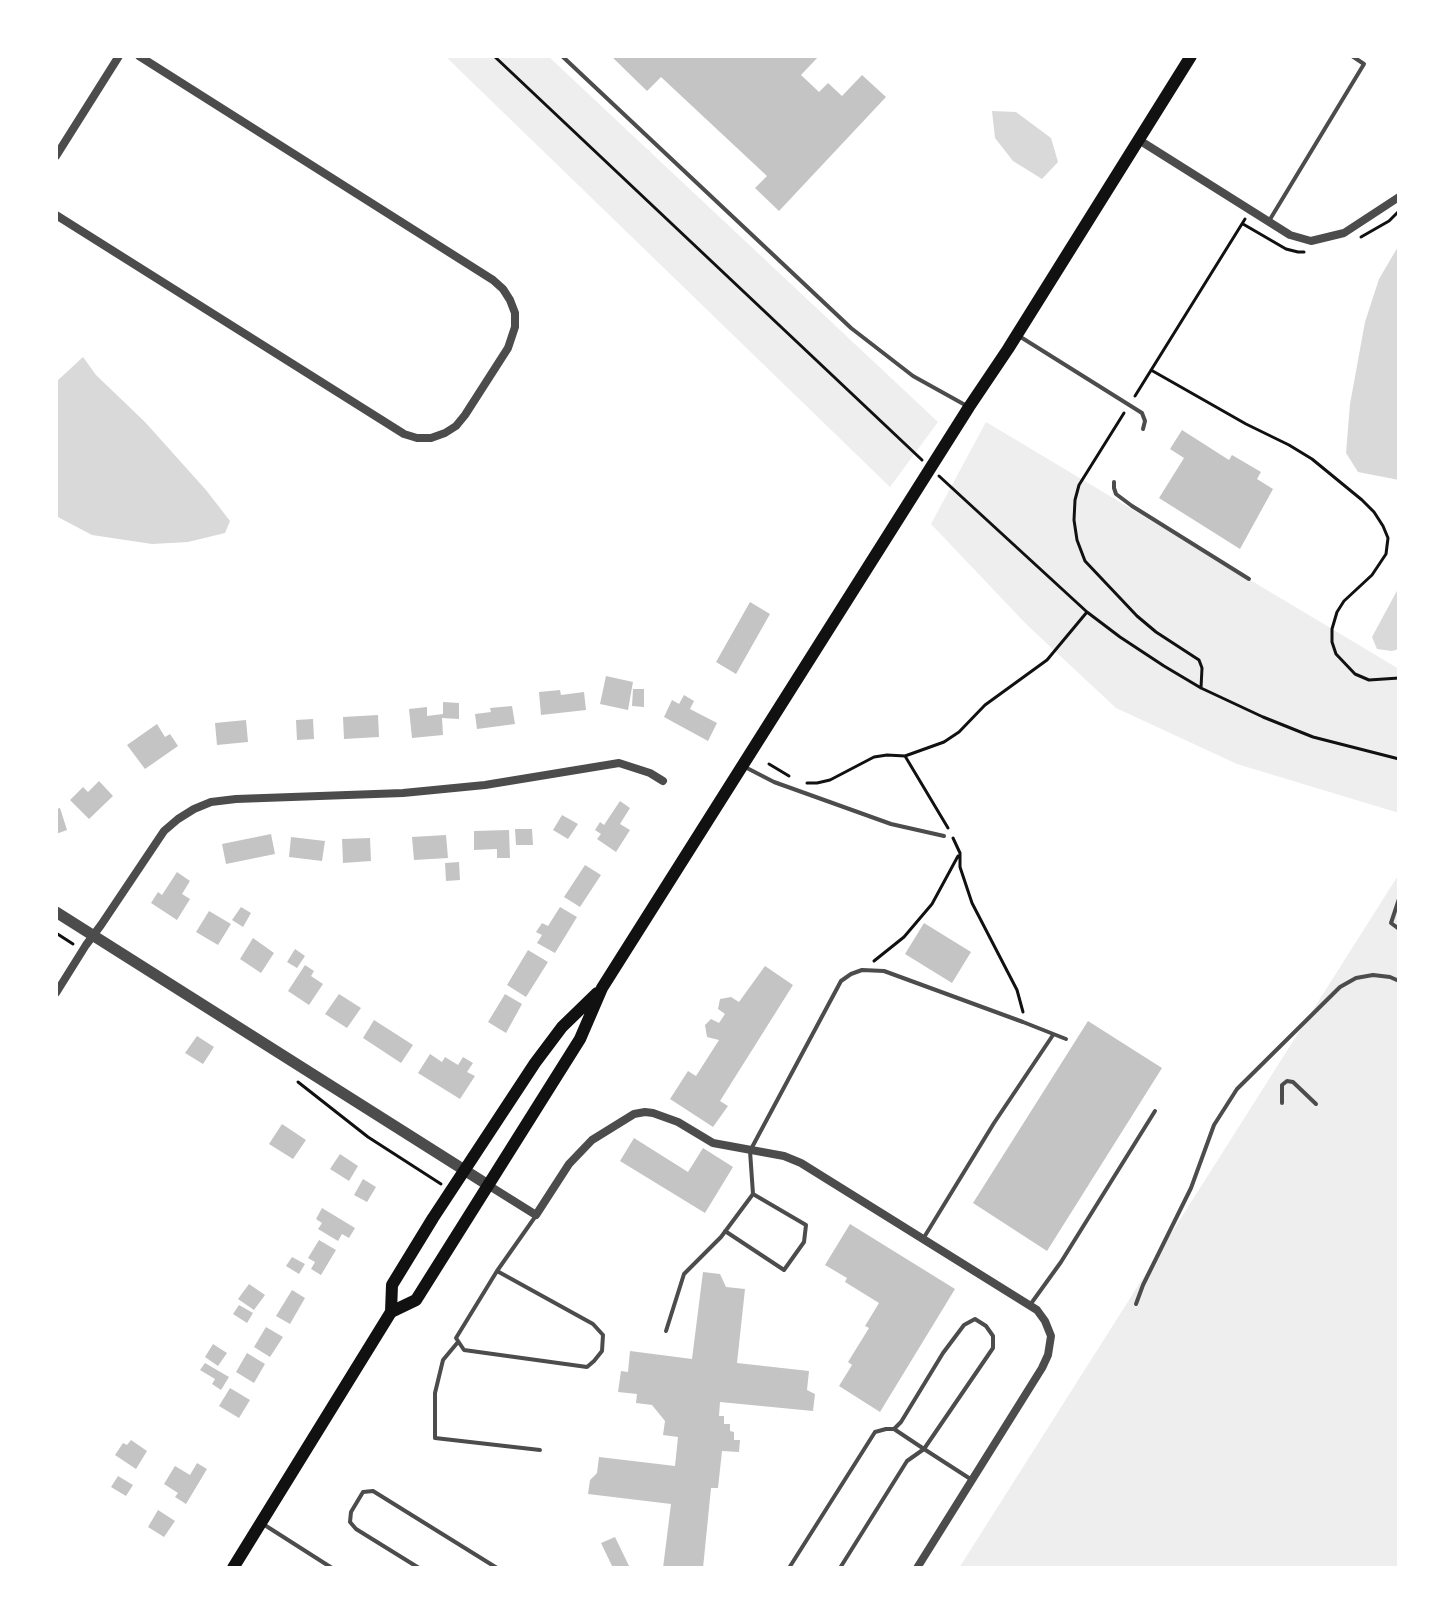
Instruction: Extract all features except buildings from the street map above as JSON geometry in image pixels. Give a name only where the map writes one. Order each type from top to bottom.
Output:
[{"type":"main road","points":[[391,1312],[416,1300],[580,1039],[602,988],[1191,56]]},
{"type":"main road","points":[[233,1568],[391,1312],[392,1285],[452,1190],[562,1027],[602,988]]},
{"type":"street","points":[[56,156],[119,56]]},
{"type":"street","points":[[56,215],[397,430],[417,438],[431,438],[456,426],[512,339],[515,313],[503,289],[493,280],[139,56]]},
{"type":"street","points":[[1139,140],[1290,235],[1311,241],[1344,233],[1399,197]]},
{"type":"street","points":[[56,993],[164,831],[194,809],[211,802],[403,793],[485,785],[619,763],[650,773],[663,781]]},
{"type":"street","points":[[56,912],[536,1215],[569,1164],[592,1140],[639,1112],[653,1113],[667,1117],[713,1143],[784,1156],[801,1163],[1030,1305],[1049,1328],[1048,1355],[917,1568]]},
{"type":"lane","points":[[562,56],[851,328],[913,376],[969,407]]},
{"type":"lane","points":[[1269,221],[1364,64],[1352,56]]},
{"type":"lane","points":[[1017,335],[1129,405],[1145,417],[1143,429]]},
{"type":"lane","points":[[1114,482],[1116,494],[1132,506],[1249,579]]},
{"type":"lane","points":[[743,765],[774,782],[891,824],[944,836]]},
{"type":"lane","points":[[1399,899],[1391,923],[1399,929]]},
{"type":"lane","points":[[666,1331],[684,1274],[725,1231],[753,1194],[750,1151],[841,981],[862,970],[884,971],[1066,1039]]},
{"type":"lane","points":[[1136,1304],[1191,1188],[1214,1125],[1237,1089],[1340,987],[1356,978],[1373,975],[1399,981]]},
{"type":"lane","points":[[923,1239],[1053,1034]]},
{"type":"lane","points":[[1282,1103],[1282,1085],[1287,1081],[1293,1082],[1316,1104]]},
{"type":"lane","points":[[1030,1305],[1061,1262],[1155,1111]]},
{"type":"lane","points":[[725,1231],[784,1270],[804,1242],[806,1225],[753,1194]]},
{"type":"lane","points":[[497,1271],[593,1324],[603,1335],[602,1351],[587,1367],[464,1350],[456,1338],[497,1271],[536,1215]]},
{"type":"lane","points":[[840,1568],[907,1461],[924,1449],[993,1348],[993,1336],[986,1326],[975,1319],[964,1325],[894,1429]]},
{"type":"lane","points":[[458,1342],[443,1360],[435,1393],[435,1438],[540,1450]]},
{"type":"lane","points":[[789,1568],[875,1432],[894,1429],[972,1480]]},
{"type":"lane","points":[[419,1568],[356,1529],[350,1522],[351,1512],[363,1492],[373,1491],[497,1568]]},
{"type":"lane","points":[[261,1522],[332,1568]]},
{"type":"path","points":[[494,56],[924,461]]},
{"type":"path","points":[[1201,688],[1203,677],[1199,660],[1137,616],[1085,561],[1077,540],[1075,500],[1079,485],[1251,210]]},
{"type":"path","points":[[1151,370],[1312,459],[1374,512],[1388,538],[1386,554],[1372,575],[1344,601],[1337,612],[1332,642],[1336,654],[1355,674],[1369,680],[1399,678]]},
{"type":"path","points":[[935,472],[1087,612],[1142,652],[1201,688],[1263,717],[1313,737],[1399,759]]},
{"type":"path","points":[[806,783],[830,780],[874,757],[905,756],[944,742],[959,732],[985,705],[1047,660],[1087,612]]},
{"type":"path","points":[[905,756],[960,853],[960,867],[972,903],[1017,990],[1023,1008],[1023,1022]]},
{"type":"path","points":[[769,764],[796,781]]},
{"type":"path","points":[[862,970],[904,937],[932,904],[960,853]]},
{"type":"path","points":[[56,933],[83,949]]},
{"type":"path","points":[[294,1079],[368,1137],[452,1190]]},
{"type":"shaded area","points":[[445,56],[548,56],[938,422],[890,487]]},
{"type":"shaded area","points":[[992,111],[1016,112],[1051,138],[1058,162],[1042,179],[1013,161],[995,138]]},
{"type":"shaded area","points":[[1399,245],[1399,480],[1358,472],[1346,453],[1350,404],[1365,322],[1379,279]]},
{"type":"shaded area","points":[[83,357],[96,375],[145,422],[206,490],[230,521],[225,533],[188,542],[152,544],[92,535],[56,516],[56,382]]},
{"type":"shaded area","points":[[986,422],[1399,669],[1399,813],[1237,764],[1116,708],[1027,625],[931,524]]},
{"type":"shaded area","points":[[1399,587],[1399,649],[1377,649],[1372,637]]},
{"type":"shaded area","points":[[1399,874],[1399,1568],[959,1568],[1200,1188]]}]
